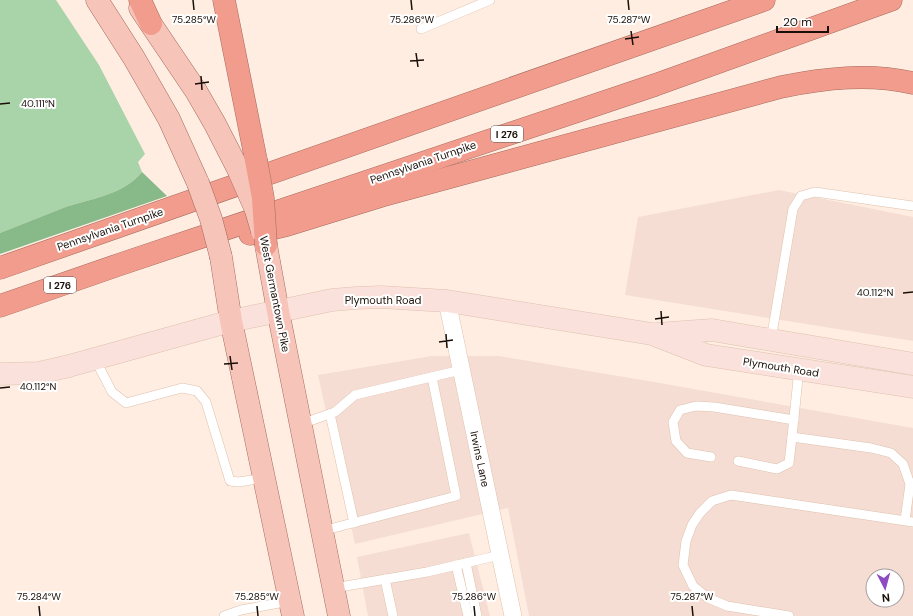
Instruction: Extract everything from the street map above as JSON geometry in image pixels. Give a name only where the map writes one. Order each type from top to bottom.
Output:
[{"type":"highway","points":[[140,0],[151,24]]},
{"type":"highway","points":[[224,0],[247,164],[263,198],[266,245]]},
{"type":"highway","points":[[700,22],[713,3],[721,0]]},
{"type":"highway","name":"Pennsylvania Turnpike","points":[[0,268],[764,0]]},
{"type":"highway","name":"Pennsylvania Turnpike","points":[[0,306],[655,85],[891,0]]},
{"type":"highway","points":[[121,264],[287,225],[381,196],[781,87],[810,81],[869,77],[913,83]]},
{"type":"main road","points":[[97,0],[134,58],[169,119],[198,183],[211,219],[221,257],[231,322],[292,609]]},
{"type":"main road","points":[[135,0],[196,91],[215,124],[247,164]]},
{"type":"main road","name":"West Germantown Pike","points":[[266,245],[339,616]]},
{"type":"main road","name":"Plymouth Road","points":[[4,376],[39,373],[231,322],[332,300],[356,298],[400,298],[447,301],[652,334],[706,355],[913,387]]},
{"type":"main road","name":"Plymouth Road","points":[[652,334],[712,330],[913,364]]},
{"type":"street","name":"Irwins Lane","points":[[447,301],[513,616]]},
{"type":"lane","points":[[421,29],[490,0]]},
{"type":"lane","points":[[771,340],[793,208],[801,196],[815,192],[913,206]]},
{"type":"lane","points":[[95,359],[112,392],[126,403],[182,388],[197,391],[206,402],[230,481],[239,482],[264,478]]},
{"type":"lane","points":[[301,424],[335,412],[355,395],[461,370]]},
{"type":"lane","points":[[738,461],[777,469],[788,463],[799,370]]},
{"type":"lane","points":[[322,531],[456,496],[432,377]]},
{"type":"lane","points":[[711,457],[687,453],[676,441],[673,422],[680,410],[696,406],[714,406],[794,420]]},
{"type":"lane","points":[[330,414],[354,523]]},
{"type":"lane","points":[[788,616],[727,606],[708,598],[693,586],[683,565],[686,541],[692,525],[700,513],[712,501],[731,495],[909,521],[910,484],[903,464],[891,453],[871,448],[792,437]]},
{"type":"lane","points":[[334,588],[427,572],[500,555]]},
{"type":"lane","points":[[466,563],[477,616]]},
{"type":"lane","points":[[456,565],[468,616]]},
{"type":"lane","points":[[385,579],[393,616]]},
{"type":"lane","points":[[224,616],[241,610],[258,612],[292,609]]},
{"type":"shaded area","points":[[779,190],[913,217],[913,341],[625,295],[638,217]]},
{"type":"shaded area","points":[[432,356],[499,356],[913,428],[913,616],[529,616],[508,508],[355,544],[318,375]]},
{"type":"shaded area","points":[[469,533],[490,616],[368,616],[357,557]]},
{"type":"green space","points":[[0,0],[56,0],[99,65],[145,154],[138,162],[142,172],[135,180],[126,186],[106,195],[63,208],[0,233]]},
{"type":"green space","points":[[142,172],[167,196],[0,254],[0,233],[63,208],[95,199],[116,191],[135,180]]}]
